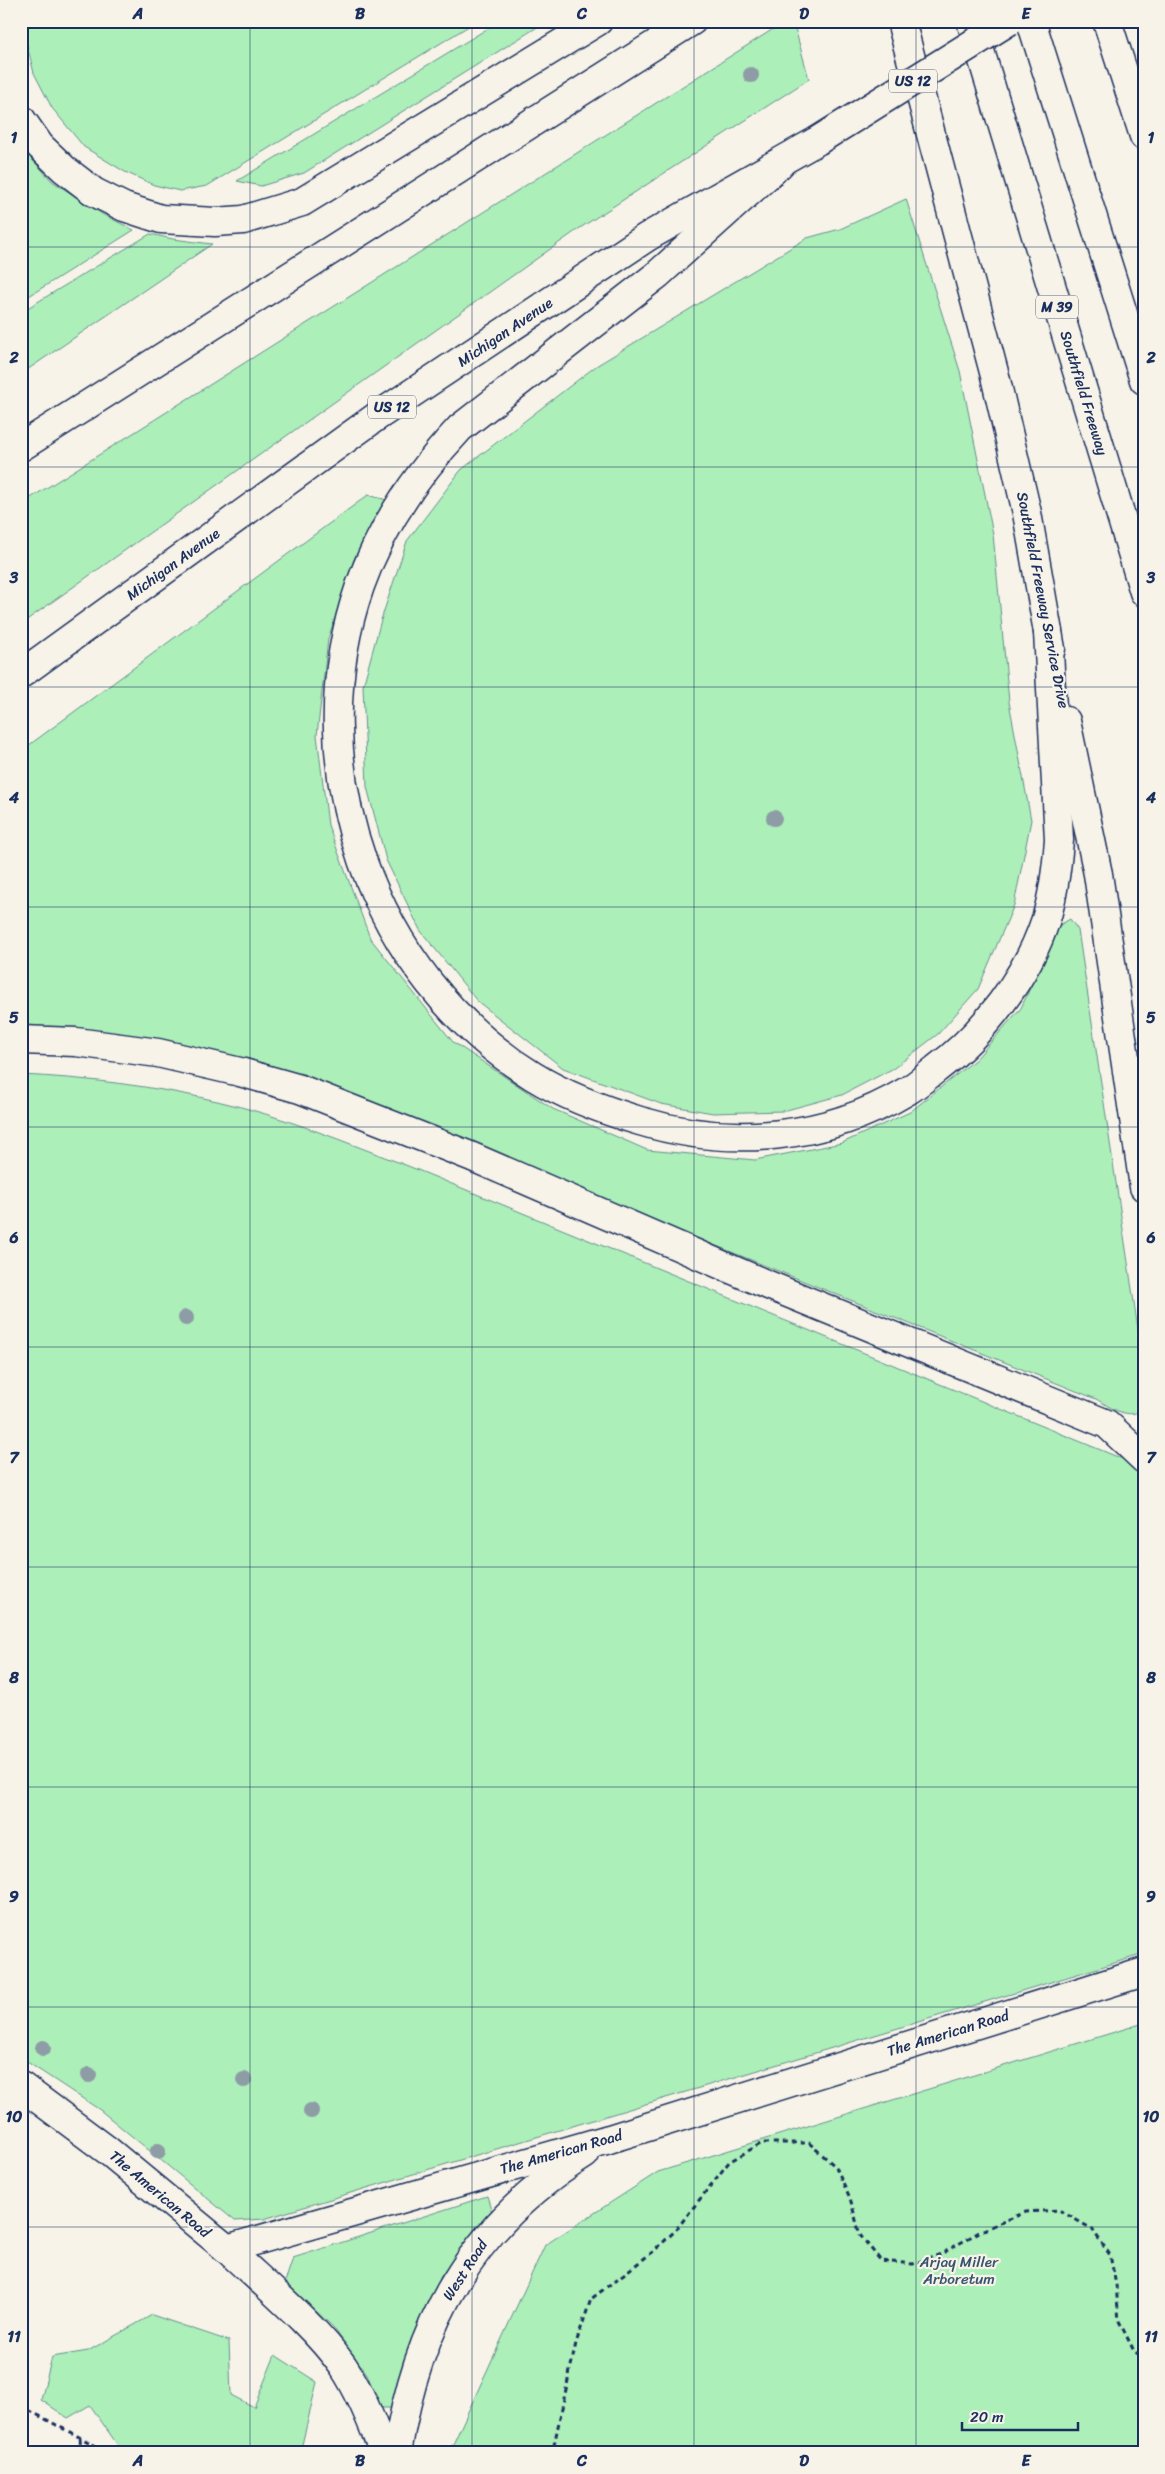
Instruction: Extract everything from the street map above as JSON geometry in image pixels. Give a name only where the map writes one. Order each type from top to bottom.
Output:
[{"type":"main road","points":[[21,119],[40,146],[64,170],[94,192],[124,207],[161,219],[215,222],[243,220],[302,202],[598,21]]},
{"type":"main road","points":[[21,447],[692,21]]},
{"type":"main road","name":"Southfield Freeway Service Drive","points":[[901,21],[995,376],[1027,512],[1048,632],[1098,874],[1144,1187]]},
{"type":"main road","name":"Southfield Freeway","points":[[971,21],[1144,592]]},
{"type":"main road","name":"Michigan Avenue","points":[[21,674],[384,412],[647,237],[780,164],[1009,21]]},
{"type":"main road","points":[[1031,21],[1144,380]]},
{"type":"main road","points":[[1107,21],[1144,136]]},
{"type":"main road","points":[[780,164],[657,276],[460,428],[432,458],[408,490],[375,550],[359,588],[345,640],[338,694],[338,748],[346,805],[355,844],[374,895],[400,944],[440,998],[479,1036],[534,1076],[594,1107],[664,1128],[723,1137],[783,1135],[818,1128],[853,1117],[907,1091],[954,1055],[997,1009],[1028,961],[1046,919],[1056,874],[1059,840],[1048,632]]},
{"type":"main road","points":[[21,1040],[76,1042],[158,1054],[240,1072],[300,1090],[470,1156],[761,1282],[1107,1424],[1144,1459]]},
{"type":"main road","name":"The American Road","points":[[21,2086],[107,2150],[227,2249],[609,2139],[1144,1972]]},
{"type":"main road","name":"West Road","points":[[397,2453],[404,2408],[422,2350],[447,2296],[478,2247],[517,2205],[560,2170],[609,2139]]},
{"type":"main road","points":[[227,2249],[315,2335],[342,2366],[367,2411],[384,2453]]},
{"type":"path","points":[[550,2453],[554,2446],[576,2343],[591,2299],[654,2251],[675,2231],[729,2162],[762,2142],[809,2143],[836,2167],[850,2198],[860,2235],[881,2261],[913,2264],[941,2254],[981,2230],[1026,2212],[1058,2210],[1092,2229],[1110,2254],[1116,2285],[1119,2321],[1134,2351],[1144,2358]]},
{"type":"path","points":[[21,2406],[109,2453]]},
{"type":"path","points":[[80,2437],[81,2453]]},
{"type":"green space","points":[[21,21],[477,21],[207,186],[180,191],[154,185],[125,172],[84,147],[52,108],[34,73]]},
{"type":"green space","points":[[500,21],[547,21],[304,173],[261,186],[237,181]]},
{"type":"green space","points":[[786,21],[793,21],[809,79],[580,228],[21,624],[21,504]]},
{"type":"green space","points":[[21,147],[52,181],[102,214],[134,230],[21,301]]},
{"type":"green space","points":[[906,199],[960,371],[993,534],[1009,702],[1031,820],[1014,905],[978,989],[938,1034],[894,1068],[842,1095],[783,1111],[713,1113],[661,1104],[563,1068],[477,1001],[420,930],[386,860],[367,787],[363,686],[381,620],[407,541],[461,470],[596,366],[807,238],[840,229]]},
{"type":"green space","points":[[150,234],[212,244],[21,374],[21,312]]},
{"type":"green space","points":[[368,495],[387,500],[355,557],[328,639],[317,735],[328,825],[370,938],[453,1042],[553,1109],[647,1150],[755,1160],[842,1143],[910,1112],[976,1059],[1021,1008],[1058,926],[1070,919],[1078,930],[1144,1369],[1144,1408],[1133,1414],[1120,1412],[1096,1399],[436,1133],[21,1032],[21,751]]},
{"type":"green space","points":[[21,1075],[70,1078],[169,1091],[242,1107],[314,1130],[408,1166],[1130,1462],[1144,1473],[1144,1954],[264,2219],[235,2221],[100,2110],[21,2058]]},
{"type":"green space","name":"Arjay Miller Arboretum","points":[[1144,2023],[1144,2453],[449,2453],[545,2245],[658,2172]]},
{"type":"green space","points":[[487,2196],[493,2215],[441,2276],[420,2324],[396,2408],[380,2408],[367,2374],[333,2327],[285,2282],[293,2258]]},
{"type":"green space","points":[[152,2315],[229,2341],[231,2395],[254,2407],[275,2355],[317,2382],[300,2453],[135,2453],[119,2447],[90,2405],[68,2418],[41,2400],[52,2357],[88,2351]]}]
